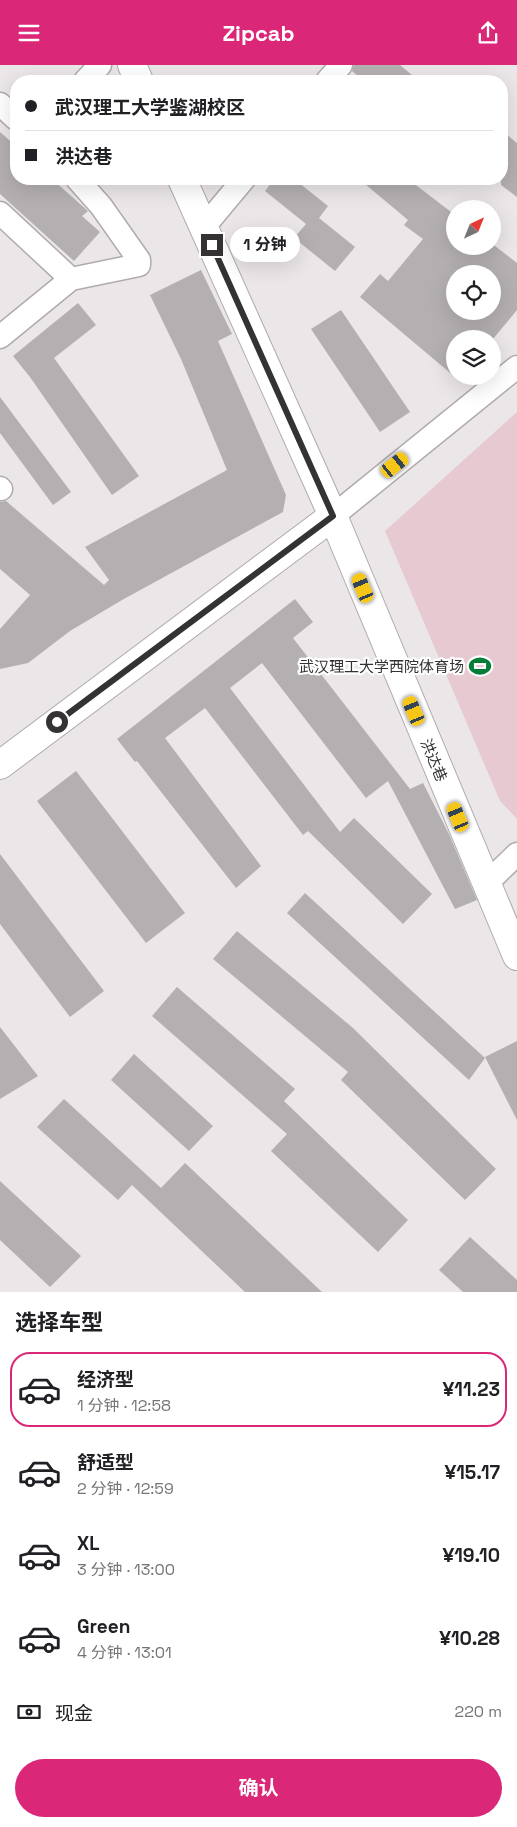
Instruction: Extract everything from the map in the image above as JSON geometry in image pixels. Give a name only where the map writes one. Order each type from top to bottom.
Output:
[{"type":"street","points":[[91,75],[100,65]]},
{"type":"street","points":[[332,75],[340,65]]},
{"type":"street","points":[[0,104],[10,113]]},
{"type":"street","points":[[0,337],[71,279],[139,265],[138,260],[101,206],[82,185]]},
{"type":"street","name":"洪达巷","points":[[185,185],[333,516],[517,956]]},
{"type":"street","points":[[204,227],[239,185]]},
{"type":"street","points":[[0,213],[71,279]]},
{"type":"street","points":[[0,765],[333,516],[517,367]]},
{"type":"street","points":[[486,884],[517,854]]},
{"type":"shaded area","name":"武汉理工大学西院体育场","points":[[517,412],[517,819],[500,801],[385,531]]},
{"type":"building","points":[[354,65],[400,65],[412,75],[357,75],[352,71]]},
{"type":"building","points":[[0,132],[10,141],[10,185],[59,185],[88,211],[82,216],[100,232],[74,261],[0,194]]},
{"type":"building","points":[[508,136],[517,143],[517,197],[501,185],[508,185]]},
{"type":"building","points":[[270,185],[302,185],[328,206],[319,218],[355,247],[335,271],[294,238],[306,224],[265,191]]},
{"type":"building","points":[[366,185],[416,185],[446,208],[446,255],[501,255],[501,251],[517,263],[517,310],[500,330],[446,330],[446,369],[360,297],[380,274],[388,281],[423,239],[404,225],[408,220]]},
{"type":"building","points":[[201,270],[232,334],[218,341],[286,495],[283,512],[122,600],[70,631],[28,663],[0,669],[0,629],[30,595],[0,569],[0,502],[6,501],[104,585],[109,580],[85,547],[227,470],[181,359],[150,295]]},
{"type":"building","points":[[78,303],[96,325],[54,358],[139,476],[112,495],[30,377],[13,356]]},
{"type":"building","points":[[341,310],[410,412],[380,432],[311,329]]},
{"type":"building","points":[[0,397],[71,492],[53,505],[0,433]]},
{"type":"building","points":[[295,599],[313,622],[293,638],[410,789],[423,783],[449,834],[477,900],[455,909],[388,781],[366,798],[262,663],[230,688],[340,832],[354,818],[432,894],[403,924],[308,831],[303,835],[205,708],[165,738],[261,866],[236,888],[137,761],[135,762],[117,739]]},
{"type":"building","points":[[76,771],[185,913],[146,943],[37,801]]},
{"type":"building","points":[[0,854],[104,991],[70,1017],[0,924]]},
{"type":"building","points":[[305,893],[485,1058],[469,1080],[287,913]]},
{"type":"building","points":[[237,931],[353,1028],[496,1169],[465,1200],[341,1080],[348,1072],[213,959]]},
{"type":"building","points":[[177,987],[295,1089],[284,1101],[408,1220],[378,1252],[271,1151],[287,1134],[152,1016]]},
{"type":"building","points":[[0,1027],[38,1076],[0,1099]]},
{"type":"building","points":[[517,1041],[517,1120],[485,1057]]},
{"type":"building","points":[[134,1054],[213,1126],[189,1151],[111,1080]]},
{"type":"building","points":[[64,1099],[161,1188],[185,1163],[322,1292],[245,1292],[132,1185],[118,1200],[37,1127]]},
{"type":"building","points":[[0,1181],[81,1256],[50,1287],[0,1240]]},
{"type":"building","points":[[470,1237],[517,1280],[517,1292],[463,1292],[439,1270]]},
{"type":"place","name":"武汉理工大学西院体育场","points":[[480,666]]},
{"type":"route","points":[[57,722],[333,516],[212,245]]}]
